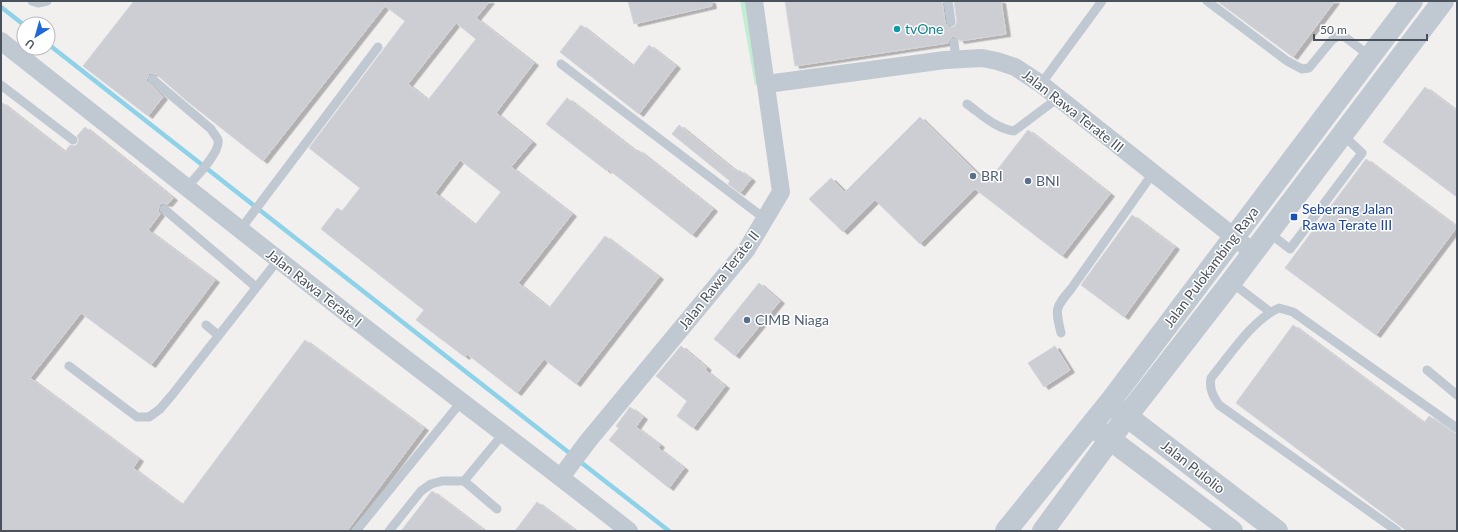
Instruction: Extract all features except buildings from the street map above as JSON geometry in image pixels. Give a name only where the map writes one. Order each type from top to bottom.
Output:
[{"type":"street","name":"Jalan Rawa Terate II","points":[[566,471],[588,441],[747,249],[781,192],[754,1]]},
{"type":"street","name":"Jalan Pulokambing Raya","points":[[1006,531],[1109,403],[1412,1]]},
{"type":"street","name":"Jalan Pulokambing Raya","points":[[1043,531],[1127,416],[1232,282],[1268,232],[1443,1]]},
{"type":"street","name":"Jalan Rawa Terate I","points":[[1,42],[278,260],[503,434],[566,471],[629,531]]},
{"type":"street","name":"Jalan Rawa Terate III","points":[[766,84],[982,58],[1015,67],[1041,84],[1253,252]]},
{"type":"street","name":"Jalan Pulolio","points":[[1109,403],[1277,531]]},
{"type":"street","name":"Jalan Pulolio","points":[[1091,425],[1232,531]]},
{"type":"lane","points":[[32,1],[38,3],[47,1]]},
{"type":"lane","points":[[948,1],[951,22]]},
{"type":"lane","points":[[1041,84],[1102,1]]},
{"type":"lane","points":[[1207,1],[1287,61],[1302,69],[1309,68],[1332,40],[1338,36],[1345,37],[1370,57]]},
{"type":"lane","points":[[954,42],[956,60]]},
{"type":"lane","points":[[240,230],[378,47]]},
{"type":"lane","points":[[561,64],[765,219]]},
{"type":"lane","points":[[152,79],[211,129],[218,140],[218,146],[212,156],[201,172],[186,188]]},
{"type":"lane","points":[[1,85],[73,140]]},
{"type":"lane","points":[[967,104],[996,125],[1006,130],[1014,131],[1058,98]]},
{"type":"lane","points":[[1061,333],[1057,311],[1058,305],[1071,289],[1153,173]]},
{"type":"lane","points":[[164,209],[256,287]]},
{"type":"lane","points":[[69,366],[137,418],[150,417],[160,409],[278,260]]},
{"type":"lane","points":[[1232,282],[1270,312]]},
{"type":"lane","points":[[1397,531],[1219,405],[1212,394],[1210,385],[1211,378],[1256,324],[1270,312],[1279,308],[1293,312],[1457,428]]},
{"type":"lane","points":[[206,325],[218,335]]},
{"type":"lane","points":[[1427,370],[1457,395]]},
{"type":"lane","points":[[356,531],[461,402]]},
{"type":"lane","points":[[464,482],[503,434]]},
{"type":"lane","points":[[389,531],[421,491],[431,484],[442,481],[464,482],[497,509]]},
{"type":"green space","points":[[740,1],[754,1],[767,84],[755,85]]},
{"type":"waterway","points":[[1,7],[16,19]]},
{"type":"waterway","points":[[56,50],[572,455]]},
{"type":"waterway","points":[[578,460],[669,531]]},
{"type":"place","name":"tvOne","points":[[897,29]]},
{"type":"place","name":"BRI","points":[[973,176]]},
{"type":"place","name":"BNI","points":[[1028,181]]},
{"type":"place","name":"Seberang Jalan Rawa Terate III","points":[[1294,217]]},
{"type":"place","name":"CIMB Niaga","points":[[747,320]]}]
